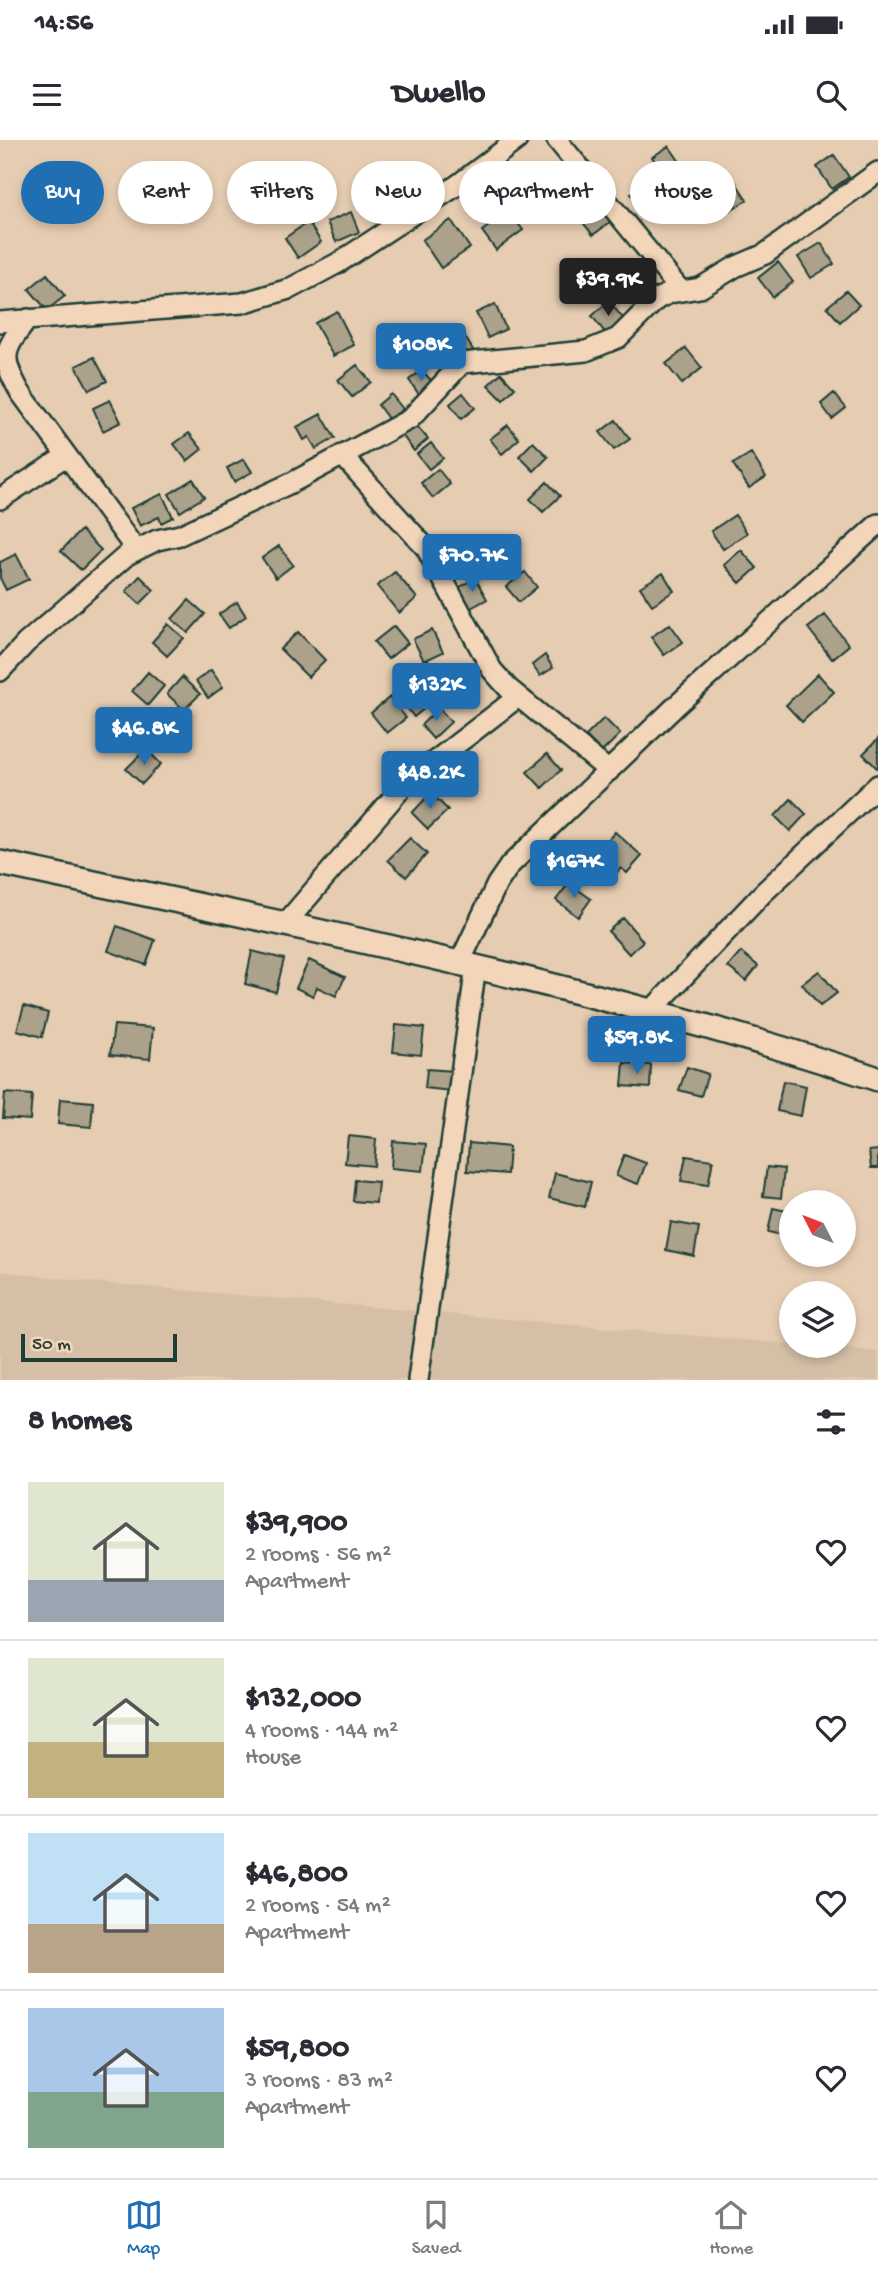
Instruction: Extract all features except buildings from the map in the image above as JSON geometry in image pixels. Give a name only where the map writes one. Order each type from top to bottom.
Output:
[{"type":"street","points":[[0,322],[242,303],[289,289],[360,248],[456,186],[517,140]]},
{"type":"street","points":[[556,140],[681,291]]},
{"type":"street","points":[[0,671],[26,642],[136,550],[180,535],[410,419],[462,363],[586,351],[604,346],[618,338],[657,299],[700,288],[735,267],[765,254],[878,172]]},
{"type":"street","points":[[28,319],[7,346],[6,367],[20,393],[136,550]]},
{"type":"street","points":[[342,455],[426,548],[492,670],[518,696],[609,771]]},
{"type":"street","points":[[0,499],[66,456]]},
{"type":"street","points":[[418,1380],[468,964],[497,884],[510,865],[678,704],[878,524]]},
{"type":"street","points":[[285,925],[405,784],[518,696]]},
{"type":"street","points":[[650,1013],[763,893],[878,785]]},
{"type":"street","points":[[0,863],[468,964],[789,1049],[878,1079]]},
{"type":"shaded area","points":[[0,1271],[92,1282],[779,1343],[779,1358],[856,1358],[856,1350],[878,1352],[878,1380],[0,1380]]}]
